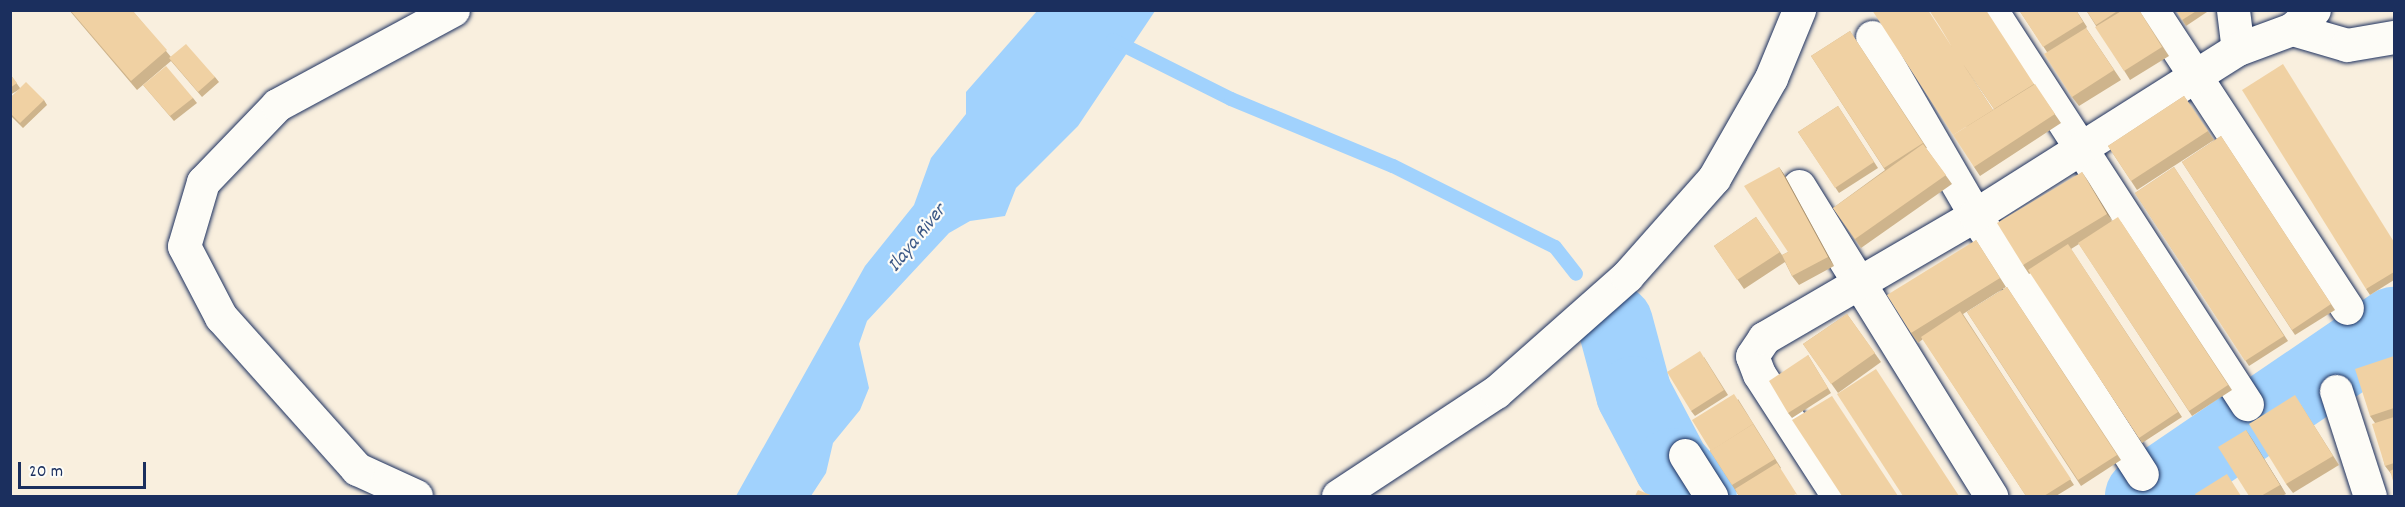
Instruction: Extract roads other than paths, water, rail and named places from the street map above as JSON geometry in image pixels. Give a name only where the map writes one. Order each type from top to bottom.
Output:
[{"type":"street","points":[[416,496],[357,469],[221,317],[184,246],[203,182],[277,105],[453,10]]},
{"type":"street","points":[[1338,496],[1496,392],[1627,276],[1714,178],[1771,78],[1799,10]]},
{"type":"street","points":[[1991,10],[2247,404]]},
{"type":"street","points":[[2152,10],[2347,308]]},
{"type":"street","points":[[2233,10],[2238,49]]},
{"type":"street","points":[[1838,496],[1752,356],[1764,338],[1859,286],[2238,49],[2303,20],[2347,45],[2394,38]]},
{"type":"street","points":[[1872,37],[1975,215],[2142,474]]},
{"type":"street","points":[[1799,186],[1991,496]]},
{"type":"street","points":[[2336,391],[2364,494]]},
{"type":"street","points":[[1685,455],[1711,496]]},
{"type":"water","name":"Ilaya River","points":[[1037,11],[1155,11],[1078,126],[1016,188],[1005,216],[970,221],[949,233],[867,321],[859,344],[869,388],[860,410],[833,443],[826,473],[811,496],[736,496],[865,266],[914,205],[931,158],[966,114],[966,92]]},
{"type":"waterway","points":[[1113,40],[1231,99],[1393,166],[1555,247],[1576,274]]},
{"type":"waterway","points":[[1615,323],[1634,394],[1672,466],[1699,496]]},
{"type":"waterway","points":[[2143,496],[2394,325]]}]
